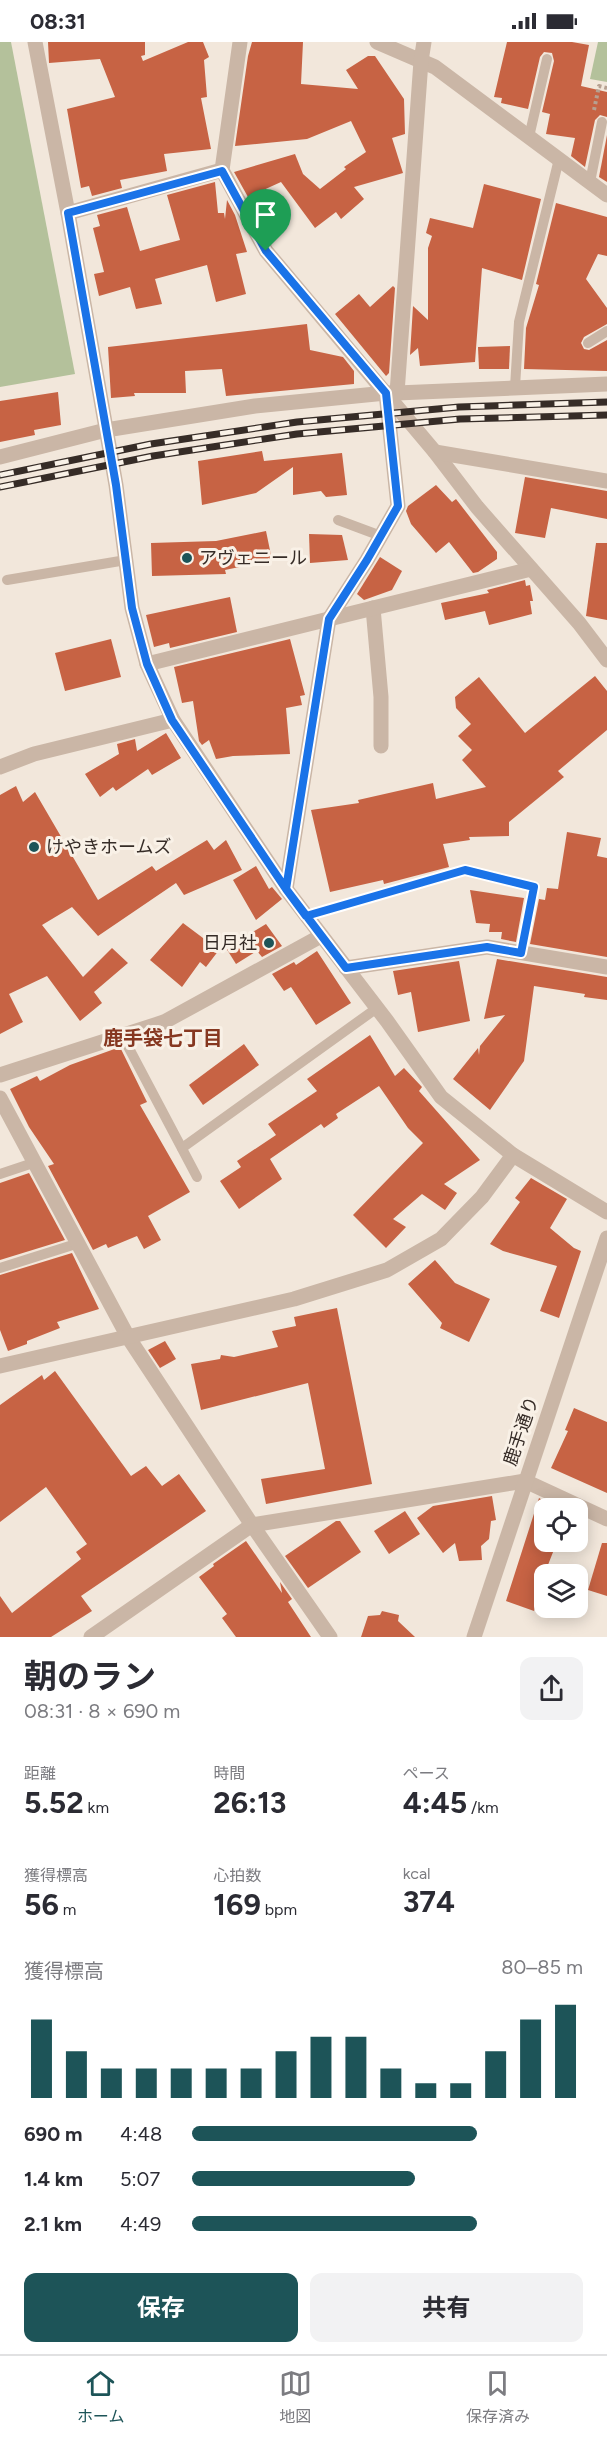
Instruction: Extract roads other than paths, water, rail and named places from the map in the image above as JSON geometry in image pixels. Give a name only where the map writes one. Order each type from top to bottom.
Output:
[{"type":"street","points":[[35,42],[106,430],[132,608],[147,664],[172,720],[286,889],[377,1008],[441,1097],[513,1155],[607,1212]]},
{"type":"street","points":[[240,42],[222,171],[266,251],[391,393],[477,507],[607,660]]},
{"type":"street","points":[[377,42],[435,67],[607,195]]},
{"type":"street","points":[[286,889],[329,619],[398,506],[391,393],[424,42]]},
{"type":"street","points":[[68,213],[222,171]]},
{"type":"street","points":[[0,457],[106,430],[255,406],[391,393],[607,384]]},
{"type":"street","points":[[435,452],[607,481]]},
{"type":"street","points":[[147,664],[531,569]]},
{"type":"street","points":[[373,608],[381,697],[381,746]]},
{"type":"street","points":[[0,767],[34,754],[172,720]]},
{"type":"street","points":[[0,1075],[164,1022],[321,936]]},
{"type":"street","points":[[346,968],[487,947],[607,967]]},
{"type":"street","points":[[0,1098],[128,1336],[252,1525],[330,1637]]},
{"type":"street","points":[[0,1366],[294,1299],[387,1270],[441,1239],[482,1197],[513,1155]]},
{"type":"street","name":"鹿手通り","points":[[474,1637],[607,1238]]},
{"type":"street","points":[[91,1637],[252,1525],[525,1481],[607,1519]]},
{"type":"lane","points":[[529,137],[547,59]]},
{"type":"lane","points":[[590,182],[602,122]]},
{"type":"lane","points":[[515,387],[519,322],[559,159]]},
{"type":"lane","points":[[588,343],[607,331]]},
{"type":"lane","points":[[338,520],[381,536]]},
{"type":"lane","points":[[7,580],[126,560]]},
{"type":"lane","points":[[306,916],[465,870],[534,887],[521,953]]},
{"type":"lane","points":[[182,1148],[377,1008]]},
{"type":"lane","points":[[122,1035],[197,1177]]},
{"type":"lane","points":[[0,1174],[36,1162]]},
{"type":"lane","points":[[0,1268],[79,1243]]},
{"type":"railway","points":[[0,475],[151,444],[297,422],[459,407],[607,402]]},
{"type":"railway","points":[[0,487],[153,456],[297,434],[460,419],[607,415]]},
{"type":"place","name":"アヴェニール","points":[[187,558]]},
{"type":"place","name":"けやきホームズ","points":[[34,847]]},
{"type":"place","name":"日月社","points":[[269,943]]},
{"type":"district","name":"鹿手袋七丁目","points":[[163,1038]]}]
